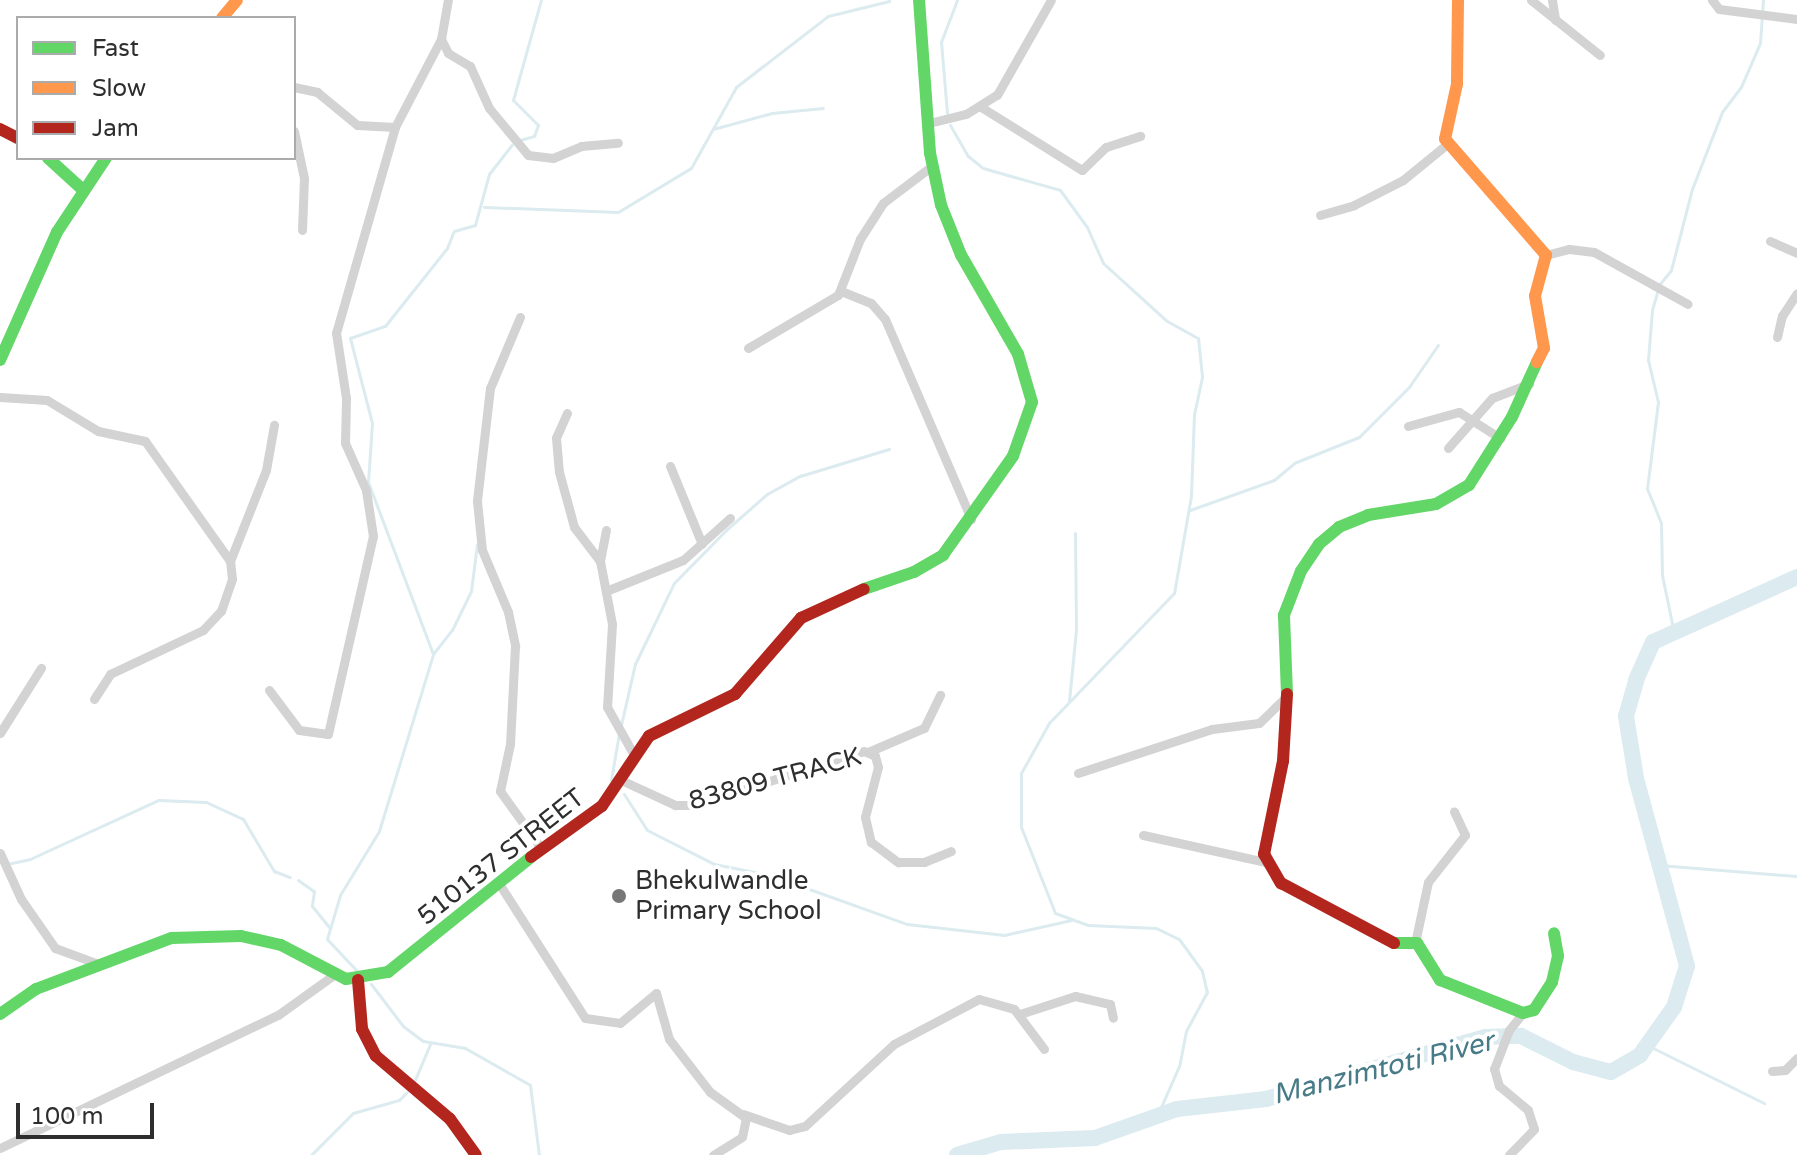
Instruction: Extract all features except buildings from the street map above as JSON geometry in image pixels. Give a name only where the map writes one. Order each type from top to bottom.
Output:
[{"type":"street","points":[[224,16],[237,0]]},
{"type":"street","points":[[269,690],[299,730],[328,734],[373,536],[366,490],[345,443],[346,398],[336,333],[395,127],[441,39],[448,0]]},
{"type":"street","name":"510137 STREET","points":[[358,980],[406,961],[498,882],[602,806],[634,755],[656,731],[731,698],[809,612],[932,563],[972,520],[1020,443],[1031,397],[1018,354],[947,226],[932,166],[919,0]]},
{"type":"street","points":[[929,123],[981,107],[1008,82],[1051,0]]},
{"type":"street","points":[[1320,215],[1347,208],[1403,180],[1447,144],[1457,84],[1458,0]]},
{"type":"street","points":[[1531,0],[1600,55]]},
{"type":"street","points":[[1552,0],[1555,21]]},
{"type":"street","points":[[1712,0],[1719,9],[1797,19]]},
{"type":"street","points":[[441,39],[448,53],[470,66],[489,108],[528,155],[553,158],[581,146],[618,143]]},
{"type":"street","points":[[296,87],[317,92],[357,125],[395,127]]},
{"type":"street","points":[[981,107],[1082,170],[1106,147],[1140,136]]},
{"type":"street","points":[[296,140],[304,178],[302,230]]},
{"type":"street","points":[[1447,144],[1546,255]]},
{"type":"street","points":[[50,160],[82,189]]},
{"type":"street","points":[[0,360],[6,334],[82,189],[104,160]]},
{"type":"street","points":[[748,348],[794,325],[841,291],[860,239],[883,203],[932,166]]},
{"type":"street","points":[[1770,241],[1797,253]]},
{"type":"street","points":[[1546,255],[1569,249],[1594,252],[1688,304]]},
{"type":"street","points":[[1415,943],[1396,944],[1281,883],[1266,862],[1266,831],[1283,761],[1287,696],[1284,624],[1295,583],[1327,536],[1368,515],[1449,499],[1473,480],[1500,438],[1544,348],[1535,296],[1546,255]]},
{"type":"street","points":[[841,291],[871,303],[885,319],[972,520]]},
{"type":"street","points":[[1777,337],[1782,316],[1797,293]]},
{"type":"street","points":[[520,317],[490,388],[477,501],[482,550],[515,646],[510,744],[500,791],[541,848]]},
{"type":"street","points":[[1448,448],[1472,418],[1499,394],[1529,384]]},
{"type":"street","points":[[0,397],[47,400],[98,431],[145,441],[226,558],[231,584],[214,620],[190,637],[110,674],[94,699]]},
{"type":"street","points":[[1408,426],[1451,412],[1472,418],[1500,438]]},
{"type":"street","points":[[567,413],[556,438],[559,472],[574,527],[600,561]]},
{"type":"street","points":[[226,558],[266,470],[274,425]]},
{"type":"street","points":[[670,466],[702,544]]},
{"type":"street","points":[[606,591],[683,560],[730,518]]},
{"type":"street","points":[[606,530],[600,561],[612,638],[607,707],[634,755]]},
{"type":"street","points":[[0,733],[41,668]]},
{"type":"street","points":[[868,752],[924,728],[940,695]]},
{"type":"street","points":[[1078,773],[1212,729],[1259,723],[1287,696]]},
{"type":"street","name":"83809 TRACK","points":[[621,780],[689,806],[833,758],[868,752],[878,767],[865,823],[871,842],[882,854],[911,863],[951,851]]},
{"type":"street","points":[[1454,811],[1465,835],[1428,882],[1415,943],[1440,980],[1523,1013]]},
{"type":"street","points":[[1143,835],[1266,862]]},
{"type":"street","points":[[0,853],[21,899],[55,948],[96,963]]},
{"type":"street","points":[[498,882],[585,1018],[620,1023],[656,993],[669,1039],[710,1092],[743,1114],[796,1129],[894,1044],[956,1008],[979,999],[1020,1014],[1044,1049]]},
{"type":"street","points":[[1509,1155],[1534,1129],[1528,1110],[1499,1086],[1494,1069],[1509,1030],[1523,1013],[1534,1010],[1552,982],[1558,956],[1554,933]]},
{"type":"street","points":[[0,1014],[36,989],[96,963],[172,938],[241,936],[281,945],[335,974],[358,980],[362,1029],[376,1056],[450,1119],[476,1155]]},
{"type":"street","points":[[0,1148],[243,1027],[278,1015],[335,974]]},
{"type":"street","points":[[1020,1014],[1075,996],[1110,1004],[1113,1018]]},
{"type":"street","points":[[1772,1071],[1785,1070],[1797,1058]]},
{"type":"street","points":[[713,1155],[742,1137],[747,1128],[743,1114]]},
{"type":"waterway","points":[[520,140],[534,136],[538,125],[513,100],[541,0]]},
{"type":"waterway","points":[[947,113],[941,42],[957,0]]},
{"type":"waterway","points":[[1674,633],[1662,575],[1661,523],[1647,489],[1658,402],[1648,360],[1652,310],[1659,285],[1671,270],[1692,189],[1722,112],[1741,87],[1760,43],[1763,0]]},
{"type":"waterway","points":[[484,207],[618,212],[691,168],[736,87],[828,16],[889,1]]},
{"type":"waterway","points":[[713,129],[772,113],[823,108]]},
{"type":"waterway","points":[[950,125],[968,156],[983,168],[1060,190],[1087,227],[1103,263],[1167,321],[1198,338],[1202,377],[1194,414],[1191,496],[1174,593],[1049,723],[1021,773],[1021,827],[1055,913],[1088,925],[1156,928],[1179,939],[1202,971],[1207,992],[1186,1031],[1179,1066],[1157,1116]]},
{"type":"waterway","points":[[433,654],[368,482],[372,423],[350,338],[385,326],[447,248],[454,231],[475,225],[489,174],[512,145]]},
{"type":"waterway","points":[[1190,510],[1274,480],[1294,463],[1359,437],[1409,387],[1438,345]]},
{"type":"waterway","points":[[621,725],[635,664],[674,583],[767,494],[800,476],[889,449]]},
{"type":"waterway","points":[[1069,701],[1076,629],[1075,533]]},
{"type":"waterway","points":[[358,972],[327,939],[340,895],[379,831],[433,654],[452,630],[471,591],[477,544]]},
{"type":"waterway","name":"Manzimtoti River","points":[[957,1155],[1001,1142],[1095,1138],[1177,1109],[1266,1099],[1485,1037],[1521,1036],[1573,1062],[1611,1072],[1640,1055],[1674,1007],[1687,966],[1636,778],[1626,716],[1636,680],[1653,642],[1797,577]]},
{"type":"waterway","points":[[611,780],[619,733]]},
{"type":"waterway","points":[[624,794],[647,830],[714,864],[770,875],[907,924],[1004,935],[1071,920]]},
{"type":"waterway","points":[[7,864],[30,859],[158,800],[206,802],[243,819],[274,871],[290,877]]},
{"type":"waterway","points":[[1659,865],[1797,876]]},
{"type":"waterway","points":[[298,880],[314,891],[312,906],[330,928]]},
{"type":"waterway","points":[[371,984],[403,1026],[423,1041],[465,1048],[530,1085],[539,1155]]},
{"type":"waterway","points":[[414,1082],[431,1042]]},
{"type":"waterway","points":[[1647,1045],[1764,1103]]},
{"type":"waterway","points":[[311,1155],[353,1113],[399,1100],[407,1092]]},
{"type":"traffic: fast","points":[[864,589],[914,572],[943,555],[1013,456],[1032,402],[1018,354],[961,255],[941,205],[930,153],[919,0]]},
{"type":"traffic: fast","points":[[50,160],[82,189]]},
{"type":"traffic: fast","points":[[0,360],[57,232],[105,160]]},
{"type":"traffic: fast","points":[[1287,694],[1284,615],[1301,571],[1319,544],[1339,527],[1368,515],[1436,504],[1469,485],[1512,417],[1537,362]]},
{"type":"traffic: fast","points":[[0,1014],[36,989],[172,938],[241,936],[281,945],[346,979],[388,972],[531,857]]},
{"type":"traffic: fast","points":[[1394,943],[1417,943],[1440,980],[1523,1013],[1534,1010],[1552,982],[1558,956],[1554,933]]},
{"type":"traffic: slow","points":[[224,16],[237,0]]},
{"type":"traffic: slow","points":[[1458,0],[1457,84],[1445,139],[1546,255],[1535,296],[1544,348],[1537,362]]},
{"type":"traffic: jam","points":[[0,129],[16,137]]},
{"type":"traffic: jam","points":[[531,857],[602,806],[649,736],[735,694],[801,618],[864,589]]},
{"type":"traffic: jam","points":[[1287,694],[1283,761],[1264,854],[1281,883],[1394,943]]},
{"type":"traffic: jam","points":[[358,980],[362,1029],[376,1056],[450,1119],[476,1155]]},
{"type":"place","name":"Bhekulwandle Primary School","points":[[619,896]]}]
